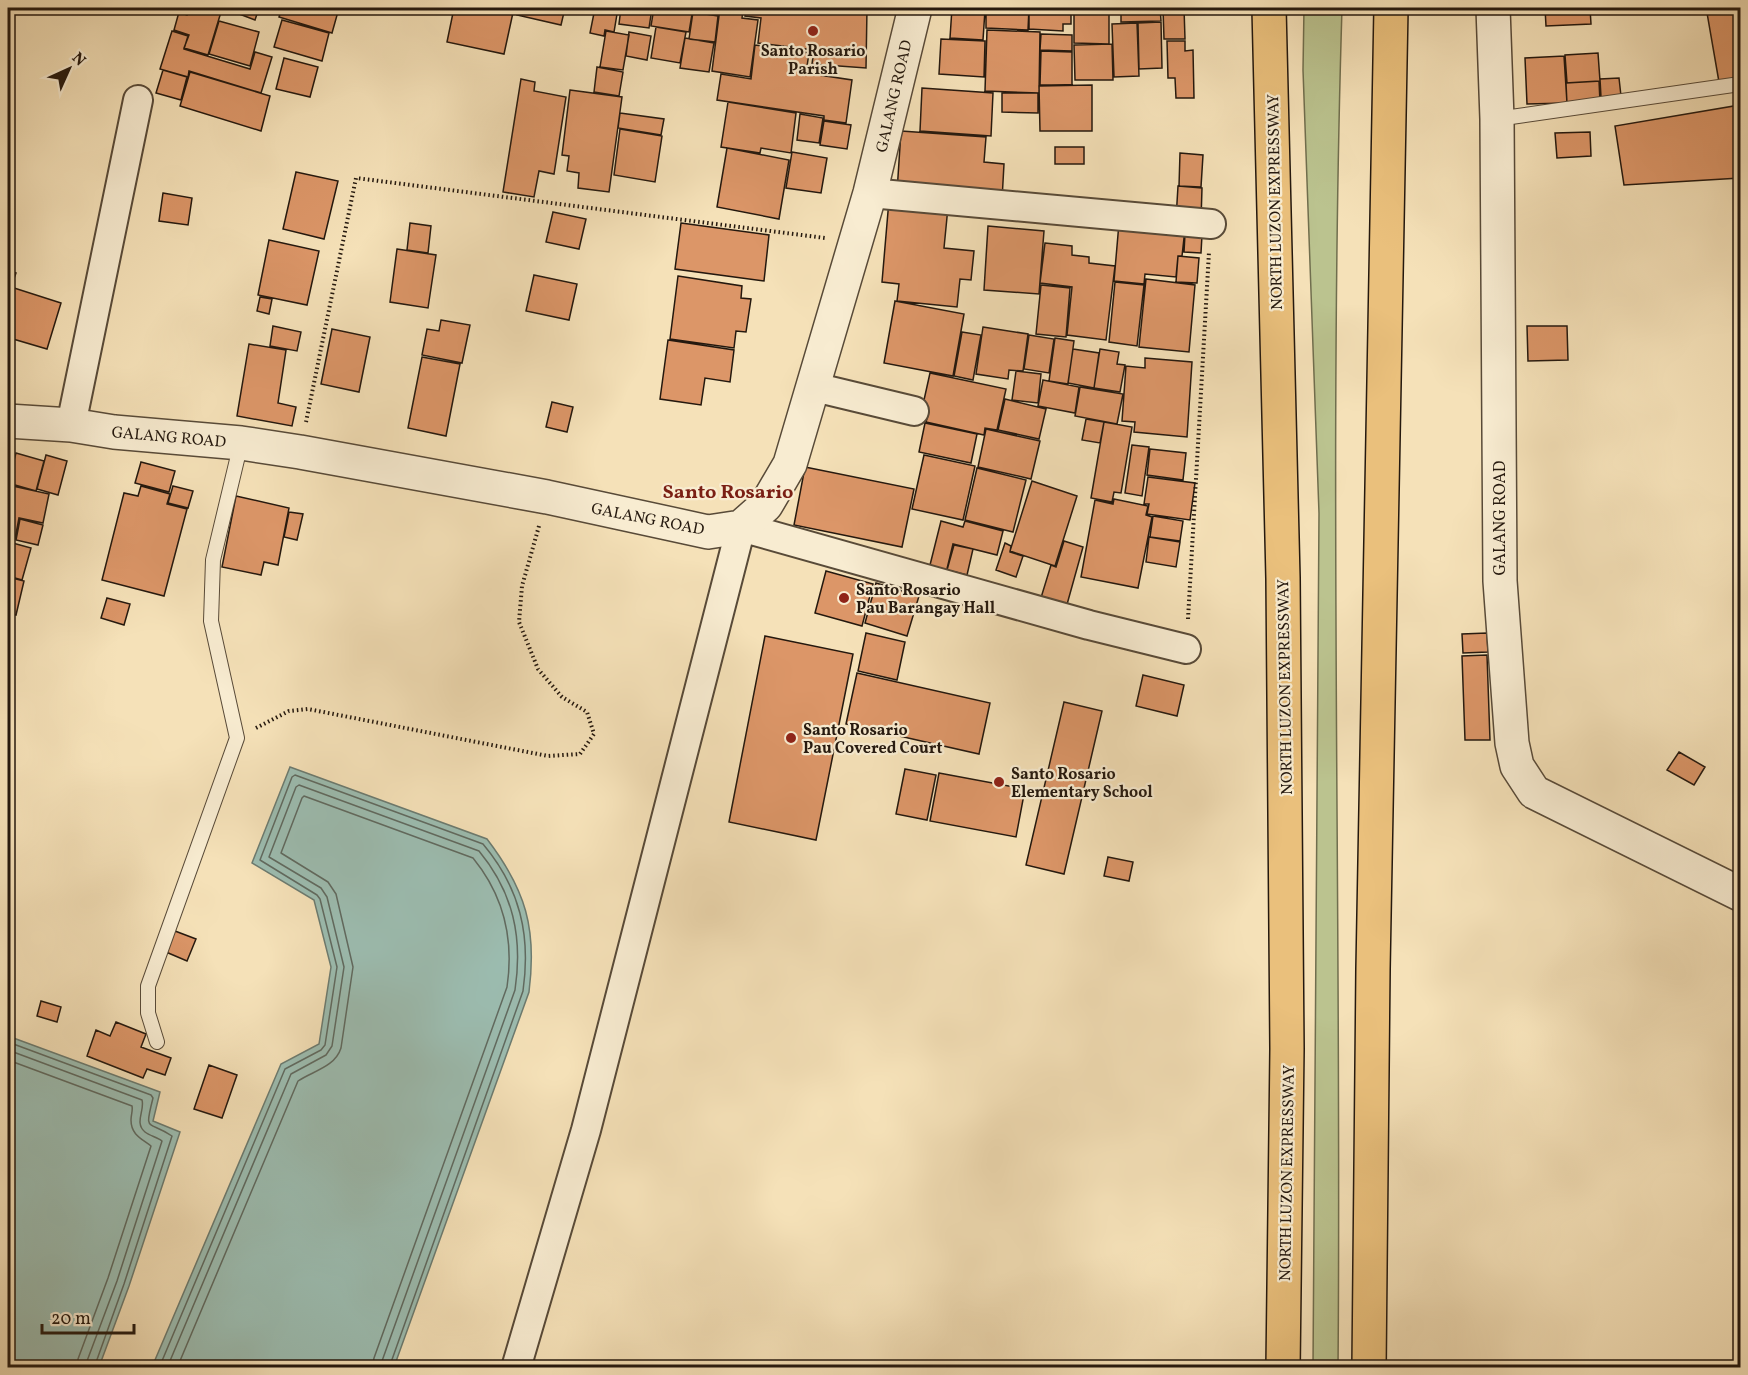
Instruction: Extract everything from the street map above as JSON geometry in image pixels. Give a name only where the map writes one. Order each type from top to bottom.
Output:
[{"type":"highway","name":"NORTH LUZON EXPRESSWAY","points":[[1269,8],[1283,590],[1287,1048],[1283,1368]]},
{"type":"highway","points":[[1369,1368],[1373,969],[1391,8]]},
{"type":"street","name":"GALANG ROAD","points":[[8,421],[71,425],[114,432],[241,443],[547,497],[708,532],[741,527],[766,505],[790,464],[870,193],[915,8]]},
{"type":"street","name":"GALANG ROAD","points":[[1493,8],[1497,119],[1500,581],[1512,743],[1517,766],[1534,792],[1740,894]]},
{"type":"street","points":[[71,425],[138,100]]},
{"type":"street","points":[[870,193],[1211,224]]},
{"type":"street","points":[[814,387],[914,411]]},
{"type":"street","points":[[516,1368],[586,1130],[741,527],[1186,650]]},
{"type":"lane","points":[[1497,119],[1740,84]]},
{"type":"lane","points":[[157,1041],[147,1013],[148,986],[237,738],[211,621],[213,560],[241,443]]},
{"type":"path","points":[[300,452],[357,178],[854,242]]},
{"type":"path","points":[[1186,650],[1211,224]]},
{"type":"path","points":[[237,738],[289,711],[308,709],[548,756],[580,754],[594,734],[587,712],[562,697],[538,669],[519,622],[522,586],[547,497]]},
{"type":"green space","points":[[1304,8],[1342,8],[1336,348],[1338,1368],[1313,1367],[1319,513],[1303,70]]},
{"type":"water","points":[[290,767],[487,839],[511,876],[526,911],[531,949],[529,992],[394,1367],[152,1367],[281,1064],[319,1044],[331,967],[314,900],[252,863]]},
{"type":"water","points":[[8,1036],[160,1092],[153,1121],[180,1132],[129,1286],[99,1367],[8,1367]]},
{"type":"building","points":[[169,8],[188,8],[186,13]]},
{"type":"building","points":[[189,8],[206,8],[221,12],[208,55],[184,48],[189,35],[174,30],[179,12],[187,15]]},
{"type":"building","points":[[235,8],[259,8],[255,20],[234,12]]},
{"type":"building","points":[[259,8],[274,8],[272,12]]},
{"type":"building","points":[[282,8],[339,8],[332,33],[279,17]]},
{"type":"building","points":[[454,8],[514,8],[504,54],[447,42]]},
{"type":"building","points":[[519,8],[565,8],[561,25],[517,15]]},
{"type":"building","points":[[595,8],[618,8],[614,32],[605,30],[604,36],[590,33]]},
{"type":"building","points":[[621,8],[652,8],[649,28],[619,24]]},
{"type":"building","points":[[654,8],[693,8],[689,32],[651,26]]},
{"type":"building","points":[[720,8],[743,10],[742,18],[758,20],[750,77],[712,71]]},
{"type":"building","name":"Santo Rosario Parish","points":[[746,8],[867,8],[866,68],[812,64],[814,50],[758,43],[761,18],[745,16]]},
{"type":"building","points":[[952,8],[985,10],[983,40],[950,38]]},
{"type":"building","points":[[986,8],[1029,8],[1028,30],[986,28]]},
{"type":"building","points":[[1029,8],[1071,8],[1071,24],[1063,24],[1063,31],[1029,29]]},
{"type":"building","points":[[1074,8],[1109,8],[1109,44],[1074,43]]},
{"type":"building","points":[[1121,8],[1160,8],[1161,21],[1121,22]]},
{"type":"building","points":[[1163,8],[1184,8],[1185,39],[1164,39]]},
{"type":"building","points":[[1545,8],[1590,8],[1591,24],[1546,26]]},
{"type":"building","points":[[1597,8],[1618,8],[1619,12],[1597,14]]},
{"type":"building","points":[[1740,8],[1740,78],[1719,82],[1707,13]]},
{"type":"building","points":[[693,12],[718,16],[715,42],[689,39]]},
{"type":"building","points":[[282,20],[329,33],[322,61],[274,47]]},
{"type":"building","points":[[219,21],[259,32],[250,66],[209,54]]},
{"type":"building","points":[[1161,22],[1162,68],[1139,69],[1138,23]]},
{"type":"building","points":[[1137,23],[1139,76],[1114,77],[1112,24]]},
{"type":"building","points":[[656,27],[686,32],[680,63],[651,58]]},
{"type":"building","points":[[987,30],[1040,32],[1039,93],[985,91]]},
{"type":"building","points":[[172,31],[188,36],[184,49],[250,69],[255,52],[272,57],[261,93],[189,71],[188,77],[160,69]]},
{"type":"building","points":[[606,31],[629,35],[623,70],[600,67]]},
{"type":"building","points":[[629,32],[651,36],[647,60],[626,56]]},
{"type":"building","points":[[1041,34],[1072,35],[1072,51],[1040,50]]},
{"type":"building","points":[[685,38],[714,43],[709,72],[680,68]]},
{"type":"building","points":[[941,39],[985,41],[984,77],[939,74]]},
{"type":"building","points":[[1167,41],[1185,41],[1185,51],[1193,50],[1194,98],[1176,98],[1175,78],[1168,78]]},
{"type":"building","points":[[1112,44],[1113,80],[1075,80],[1074,45]]},
{"type":"building","points":[[755,45],[809,53],[806,73],[852,80],[846,123],[824,120],[824,116],[717,100],[721,74],[751,79]]},
{"type":"building","points":[[1041,51],[1072,52],[1072,85],[1040,85]]},
{"type":"building","points":[[1598,53],[1600,81],[1567,83],[1565,55]]},
{"type":"building","points":[[1564,56],[1567,103],[1527,104],[1525,58]]},
{"type":"building","points":[[284,58],[318,67],[310,97],[276,89]]},
{"type":"building","points":[[597,67],[623,72],[619,96],[594,92]]},
{"type":"building","points":[[163,70],[187,77],[181,100],[156,93]]},
{"type":"building","points":[[190,72],[270,96],[261,131],[180,106]]},
{"type":"building","points":[[1619,78],[1621,96],[1601,97],[1600,79]]},
{"type":"building","points":[[521,79],[535,82],[534,91],[566,97],[554,174],[539,171],[534,197],[503,192]]},
{"type":"building","points":[[1599,81],[1600,102],[1567,104],[1566,83]]},
{"type":"building","points":[[1092,85],[1092,131],[1040,131],[1039,86]]},
{"type":"building","points":[[922,88],[993,93],[991,136],[920,131]]},
{"type":"building","points":[[570,90],[622,97],[609,192],[578,188],[579,173],[567,171],[569,156],[562,155]]},
{"type":"building","points":[[1002,93],[1038,93],[1038,113],[1002,112]]},
{"type":"building","points":[[728,102],[796,113],[791,153],[761,148],[760,153],[721,147]]},
{"type":"building","points":[[1740,105],[1740,178],[1624,185],[1615,126]]},
{"type":"building","points":[[620,113],[664,119],[661,135],[618,128]]},
{"type":"building","points":[[800,114],[823,118],[819,143],[797,140]]},
{"type":"building","points":[[824,121],[851,125],[847,149],[820,145]]},
{"type":"building","points":[[620,129],[662,136],[655,182],[614,175]]},
{"type":"building","points":[[901,131],[986,137],[984,162],[1004,164],[1002,200],[897,192]]},
{"type":"building","points":[[1590,132],[1591,156],[1557,158],[1555,133]]},
{"type":"building","points":[[1055,147],[1084,147],[1084,164],[1055,164]]},
{"type":"building","points":[[727,148],[789,160],[779,219],[717,207]]},
{"type":"building","points":[[792,152],[827,158],[821,193],[786,188]]},
{"type":"building","points":[[1180,153],[1203,155],[1201,187],[1179,186]]},
{"type":"building","points":[[296,172],[338,181],[324,239],[283,229]]},
{"type":"building","points":[[1178,186],[1202,188],[1201,220],[1176,219]]},
{"type":"building","points":[[163,193],[192,198],[188,225],[159,221]]},
{"type":"building","points":[[889,200],[948,207],[944,248],[974,251],[971,280],[960,279],[957,307],[897,301],[899,284],[882,282]]},
{"type":"building","points":[[553,212],[586,219],[579,249],[546,242]]},
{"type":"building","points":[[410,223],[431,226],[428,253],[407,250]]},
{"type":"building","points":[[681,223],[769,235],[764,281],[675,269]]},
{"type":"building","points":[[1119,223],[1185,229],[1182,256],[1178,256],[1176,277],[1145,274],[1144,284],[1114,281]]},
{"type":"building","points":[[988,226],[1044,231],[1039,294],[984,290]]},
{"type":"building","points":[[1185,234],[1202,235],[1201,253],[1184,252]]},
{"type":"building","points":[[269,240],[319,251],[307,305],[258,295]]},
{"type":"building","points":[[1045,243],[1072,246],[1072,255],[1089,257],[1089,263],[1115,266],[1106,340],[1067,335],[1072,287],[1040,283]]},
{"type":"building","points":[[397,249],[436,255],[428,308],[390,302]]},
{"type":"building","points":[[1178,256],[1199,258],[1197,283],[1176,282]]},
{"type":"building","points":[[8,270],[16,273],[11,287],[61,303],[47,349],[13,339],[8,352]]},
{"type":"building","points":[[534,275],[577,284],[569,320],[526,311]]},
{"type":"building","points":[[678,276],[742,286],[741,298],[751,299],[746,332],[736,331],[734,348],[670,339]]},
{"type":"building","points":[[1146,279],[1195,285],[1189,352],[1139,347]]},
{"type":"building","points":[[1115,282],[1144,285],[1137,346],[1109,342]]},
{"type":"building","points":[[1041,285],[1070,288],[1066,337],[1036,334]]},
{"type":"building","points":[[260,297],[272,299],[269,314],[257,311]]},
{"type":"building","points":[[895,301],[964,314],[953,376],[884,363]]},
{"type":"building","points":[[441,320],[470,325],[462,363],[422,355],[427,329],[439,331]]},
{"type":"building","points":[[273,326],[301,332],[297,351],[270,346]]},
{"type":"building","points":[[1527,326],[1567,326],[1568,360],[1528,361]]},
{"type":"building","points":[[983,327],[1028,334],[1023,371],[1009,370],[1008,379],[976,374]]},
{"type":"building","points":[[332,329],[370,337],[359,392],[321,384]]},
{"type":"building","points":[[962,332],[981,335],[973,380],[954,376]]},
{"type":"building","points":[[1029,335],[1054,339],[1049,373],[1024,369]]},
{"type":"building","points":[[1055,338],[1074,341],[1068,384],[1049,381]]},
{"type":"building","points":[[668,340],[734,350],[730,382],[705,378],[701,405],[660,399]]},
{"type":"building","points":[[249,344],[286,350],[278,403],[296,407],[292,426],[237,416]]},
{"type":"building","points":[[1073,349],[1099,353],[1094,388],[1068,383]]},
{"type":"building","points":[[1100,349],[1119,352],[1117,364],[1125,365],[1120,392],[1094,388]]},
{"type":"building","points":[[422,357],[460,364],[446,436],[408,428]]},
{"type":"building","points":[[1145,358],[1192,362],[1187,437],[1134,432],[1135,422],[1122,421],[1126,366],[1145,368]]},
{"type":"building","points":[[1016,371],[1041,374],[1038,403],[1012,400]]},
{"type":"building","points":[[930,373],[1006,389],[997,430],[985,428],[984,435],[926,422],[929,411],[922,409]]},
{"type":"building","points":[[1043,380],[1079,387],[1075,413],[1038,406]]},
{"type":"building","points":[[1080,387],[1123,394],[1117,424],[1075,416]]},
{"type":"building","points":[[1005,399],[1046,409],[1039,439],[998,430]]},
{"type":"building","points":[[552,402],[573,407],[567,432],[546,427]]},
{"type":"building","points":[[1086,419],[1104,422],[1100,443],[1082,440]]},
{"type":"building","points":[[1104,422],[1132,427],[1121,493],[1114,492],[1112,502],[1091,498]]},
{"type":"building","points":[[925,423],[977,434],[971,463],[919,452]]},
{"type":"building","points":[[986,429],[1040,441],[1031,479],[978,467]]},
{"type":"building","points":[[1132,445],[1149,447],[1142,496],[1125,493]]},
{"type":"building","points":[[1150,449],[1186,453],[1183,480],[1147,475]]},
{"type":"building","points":[[16,453],[44,461],[36,491],[8,483]]},
{"type":"building","points":[[46,455],[67,461],[58,495],[37,489]]},
{"type":"building","points":[[924,455],[975,466],[963,520],[912,509]]},
{"type":"building","points":[[141,462],[175,471],[169,492],[135,483]]},
{"type":"building","points":[[805,467],[914,489],[902,547],[794,525]]},
{"type":"building","points":[[977,468],[1026,480],[1013,532],[965,520]]},
{"type":"building","points":[[1148,477],[1195,483],[1190,520],[1147,514],[1149,504],[1144,504]]},
{"type":"building","points":[[1032,481],[1077,496],[1055,566],[1010,551]]},
{"type":"building","points":[[8,485],[49,494],[43,523],[19,518],[15,539],[8,538]]},
{"type":"building","points":[[141,486],[170,494],[167,504],[187,509],[164,596],[102,580],[124,493],[138,496]]},
{"type":"building","points":[[173,486],[193,491],[188,508],[168,503]]},
{"type":"building","points":[[236,496],[289,508],[278,565],[264,562],[261,575],[222,567]]},
{"type":"building","points":[[1114,499],[1148,506],[1146,515],[1152,517],[1138,588],[1081,577],[1095,500],[1113,504]]},
{"type":"building","points":[[289,512],[303,514],[297,540],[284,537]]},
{"type":"building","points":[[1153,516],[1183,521],[1180,541],[1150,537]]},
{"type":"building","points":[[20,519],[43,525],[38,545],[16,540]]},
{"type":"building","points":[[941,521],[963,527],[965,521],[1003,531],[997,555],[953,544],[946,573],[929,569]]},
{"type":"building","points":[[1149,537],[1180,542],[1176,567],[1146,562]]},
{"type":"building","points":[[1064,541],[1083,547],[1066,608],[1040,601],[1051,565],[1056,567]]},
{"type":"building","points":[[9,542],[31,548],[22,580],[8,576]]},
{"type":"building","points":[[1005,543],[1011,546],[1010,552],[1023,556],[1016,577],[996,570]]},
{"type":"building","points":[[954,545],[973,549],[967,575],[947,570]]},
{"type":"building","name":"Santo Rosario Pau Barangay Hall","points":[[826,571],[873,584],[862,626],[815,613]]},
{"type":"building","points":[[8,577],[24,581],[16,615],[8,613]]},
{"type":"building","points":[[876,583],[919,596],[907,636],[865,623]]},
{"type":"building","points":[[107,598],[130,604],[124,625],[101,618]]},
{"type":"building","points":[[866,633],[905,642],[897,680],[858,671]]},
{"type":"building","points":[[1487,633],[1488,652],[1463,653],[1462,634]]},
{"type":"building","name":"Santo Rosario Pau Covered Court","points":[[765,636],[853,654],[816,840],[729,822]]},
{"type":"building","points":[[1487,655],[1490,740],[1465,740],[1462,656]]},
{"type":"building","points":[[857,673],[990,703],[979,754],[846,724]]},
{"type":"building","points":[[1143,675],[1184,685],[1177,716],[1136,706]]},
{"type":"building","points":[[1064,702],[1102,711],[1064,874],[1026,865]]},
{"type":"building","points":[[1679,752],[1705,767],[1694,785],[1667,770]]},
{"type":"building","points":[[905,769],[936,775],[927,820],[896,814]]},
{"type":"building","points":[[939,773],[1025,789],[1016,837],[930,821]]},
{"type":"building","points":[[1108,857],[1133,862],[1129,881],[1104,876]]},
{"type":"building","points":[[175,931],[196,939],[187,961],[166,952]]},
{"type":"building","points":[[41,1001],[61,1007],[57,1022],[37,1016]]},
{"type":"building","points":[[116,1022],[146,1034],[141,1047],[171,1058],[165,1075],[147,1069],[143,1078],[87,1056],[96,1030],[110,1036]]},
{"type":"building","points":[[209,1065],[237,1075],[222,1118],[194,1109]]},
{"type":"place","name":"Santo Rosario Parish","points":[[813,31]]},
{"type":"place","name":"Santo Rosario Pau Barangay Hall","points":[[844,598]]},
{"type":"place","name":"Santo Rosario Pau Covered Court","points":[[791,738]]},
{"type":"place","name":"Santo Rosario Elementary School","points":[[999,782]]},
{"type":"district","name":"Santo Rosario","points":[[728,491]]}]
